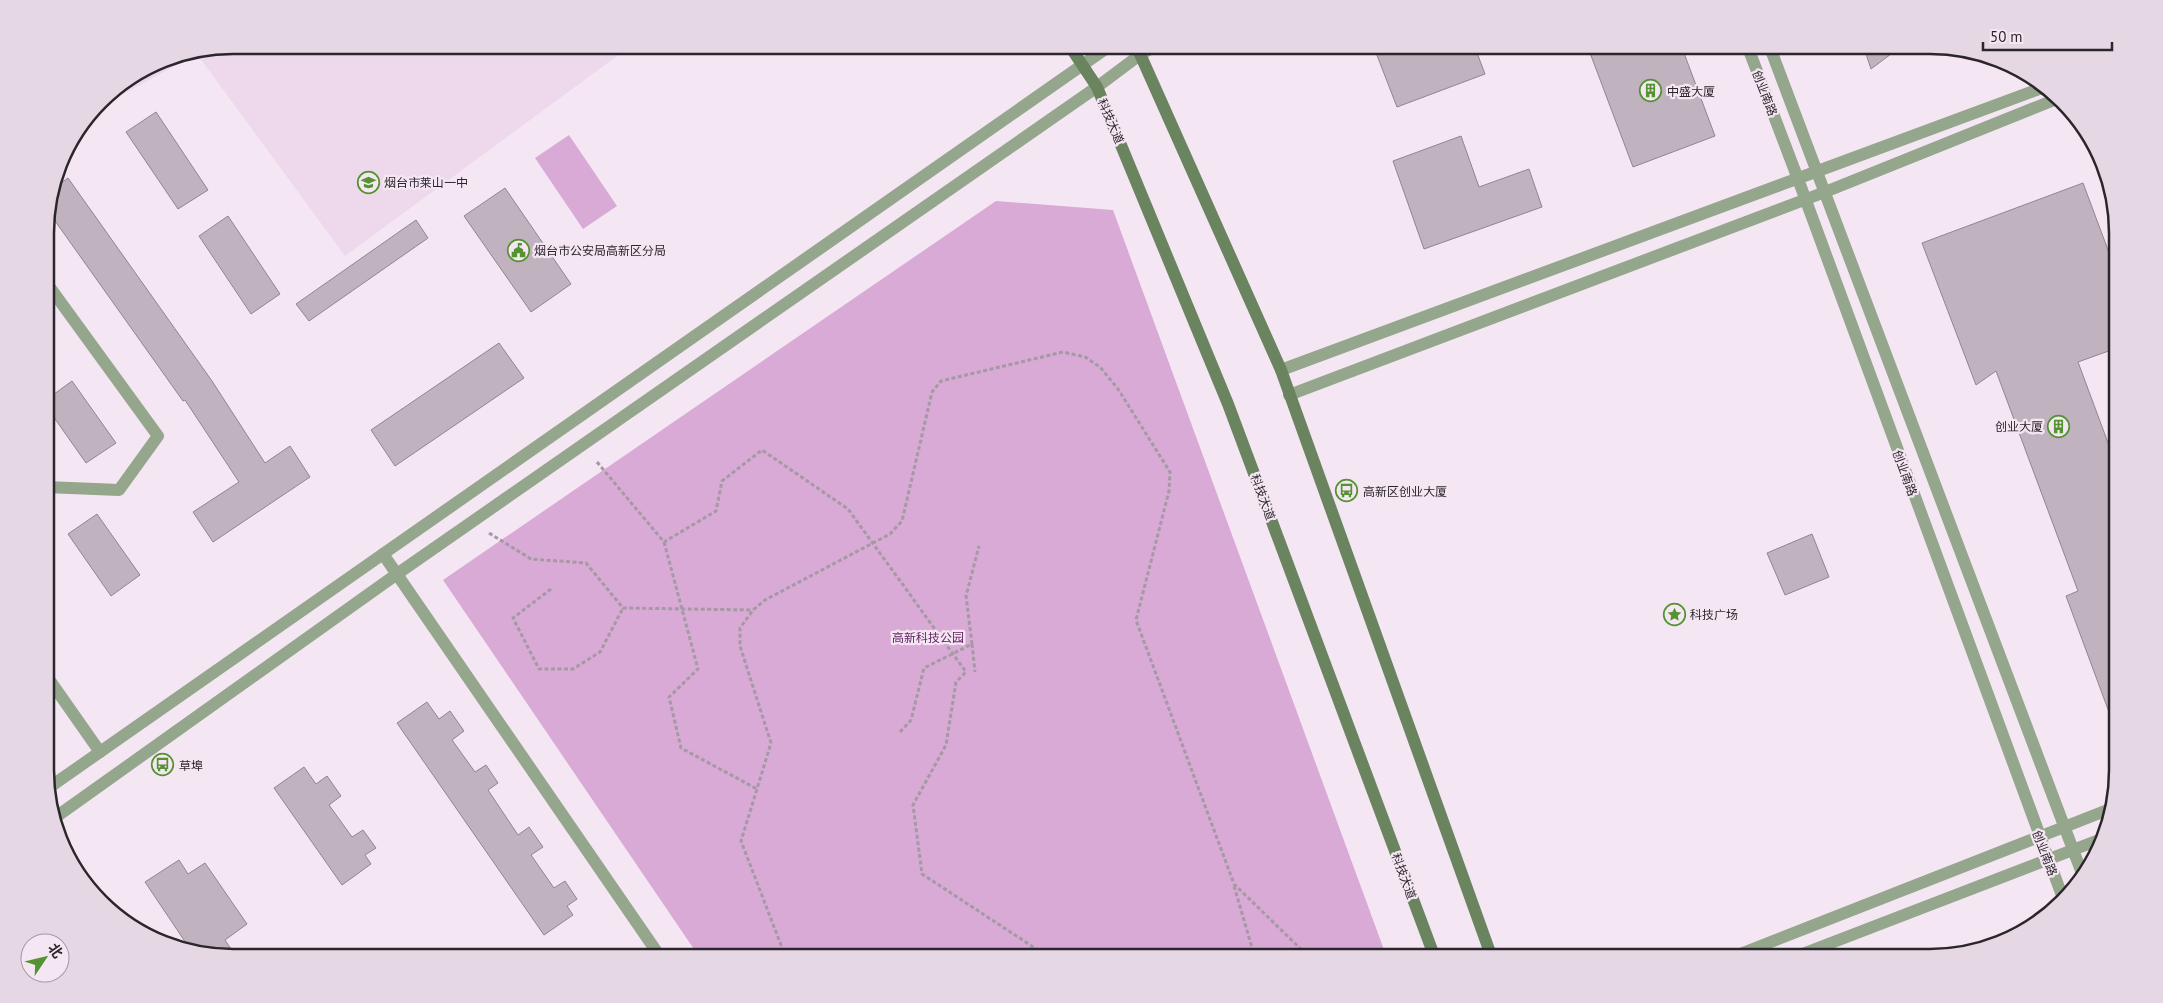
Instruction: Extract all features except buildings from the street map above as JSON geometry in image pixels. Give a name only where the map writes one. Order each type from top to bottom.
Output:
[{"type":"main road","name":"科技大道","points":[[1075,54],[1096,87],[1228,404],[1432,949]]},
{"type":"main road","points":[[1141,54],[1282,370],[1289,395],[1489,949]]},
{"type":"street","points":[[54,784],[1098,54]]},
{"type":"street","points":[[59,814],[397,574],[1096,87],[1133,54]]},
{"type":"street","name":"创业南路","points":[[1750,54],[2039,838],[2061,893]]},
{"type":"street","name":"创业南路","points":[[1772,54],[2080,868]]},
{"type":"street","points":[[1282,370],[2037,90]]},
{"type":"street","points":[[1289,395],[1825,192],[2051,101]]},
{"type":"street","points":[[54,293],[158,436],[119,490],[54,486]]},
{"type":"street","points":[[383,554],[655,949]]},
{"type":"street","points":[[54,686],[100,752]]},
{"type":"street","points":[[1753,949],[2104,811]]},
{"type":"street","points":[[1815,949],[2095,842]]},
{"type":"path","points":[[783,949],[741,841],[771,743],[740,646],[740,628],[753,610],[764,600],[890,534],[902,521],[932,392],[941,381],[1063,352],[1085,357],[1100,367],[1118,389],[1170,472],[1169,491],[1136,620],[1234,884],[1252,949]]},
{"type":"path","points":[[664,542],[716,511],[722,481],[762,450],[848,509],[966,672],[956,682],[946,745],[913,805],[922,874],[1036,949]]},
{"type":"path","points":[[597,462],[664,542],[698,669],[669,697],[681,748],[757,789]]},
{"type":"path","points":[[489,533],[531,559],[586,563],[624,608],[753,610]]},
{"type":"path","points":[[975,672],[966,596],[979,546]]},
{"type":"path","points":[[551,589],[513,618],[539,669],[573,669],[600,652],[624,608]]},
{"type":"path","points":[[900,732],[911,720],[924,668],[972,644]]},
{"type":"path","points":[[1234,884],[1301,949]]},
{"type":"shaded area","name":"烟台市莱山一中","points":[[221,54],[620,54],[345,256],[199,57]]},
{"type":"shaded area","name":"烟台市莱山一中","points":[[186,60],[114,99],[133,84],[154,72]]},
{"type":"green space","points":[[569,135],[617,206],[583,229],[535,158]]},
{"type":"green space","name":"高新科技公园","points":[[996,201],[1113,210],[1384,949],[694,949],[443,580]]},
{"type":"place","name":"中盛大厦","points":[[1651,91]]},
{"type":"place","name":"烟台市莱山一中","points":[[368,182]]},
{"type":"place","name":"烟台市公安局高新区分局","points":[[518,250]]},
{"type":"place","name":"创业大厦","points":[[2059,426]]},
{"type":"place","name":"高新区创业大厦","points":[[1347,491]]},
{"type":"place","name":"科技广场","points":[[1674,614]]},
{"type":"place","name":"草埠","points":[[163,765]]}]
